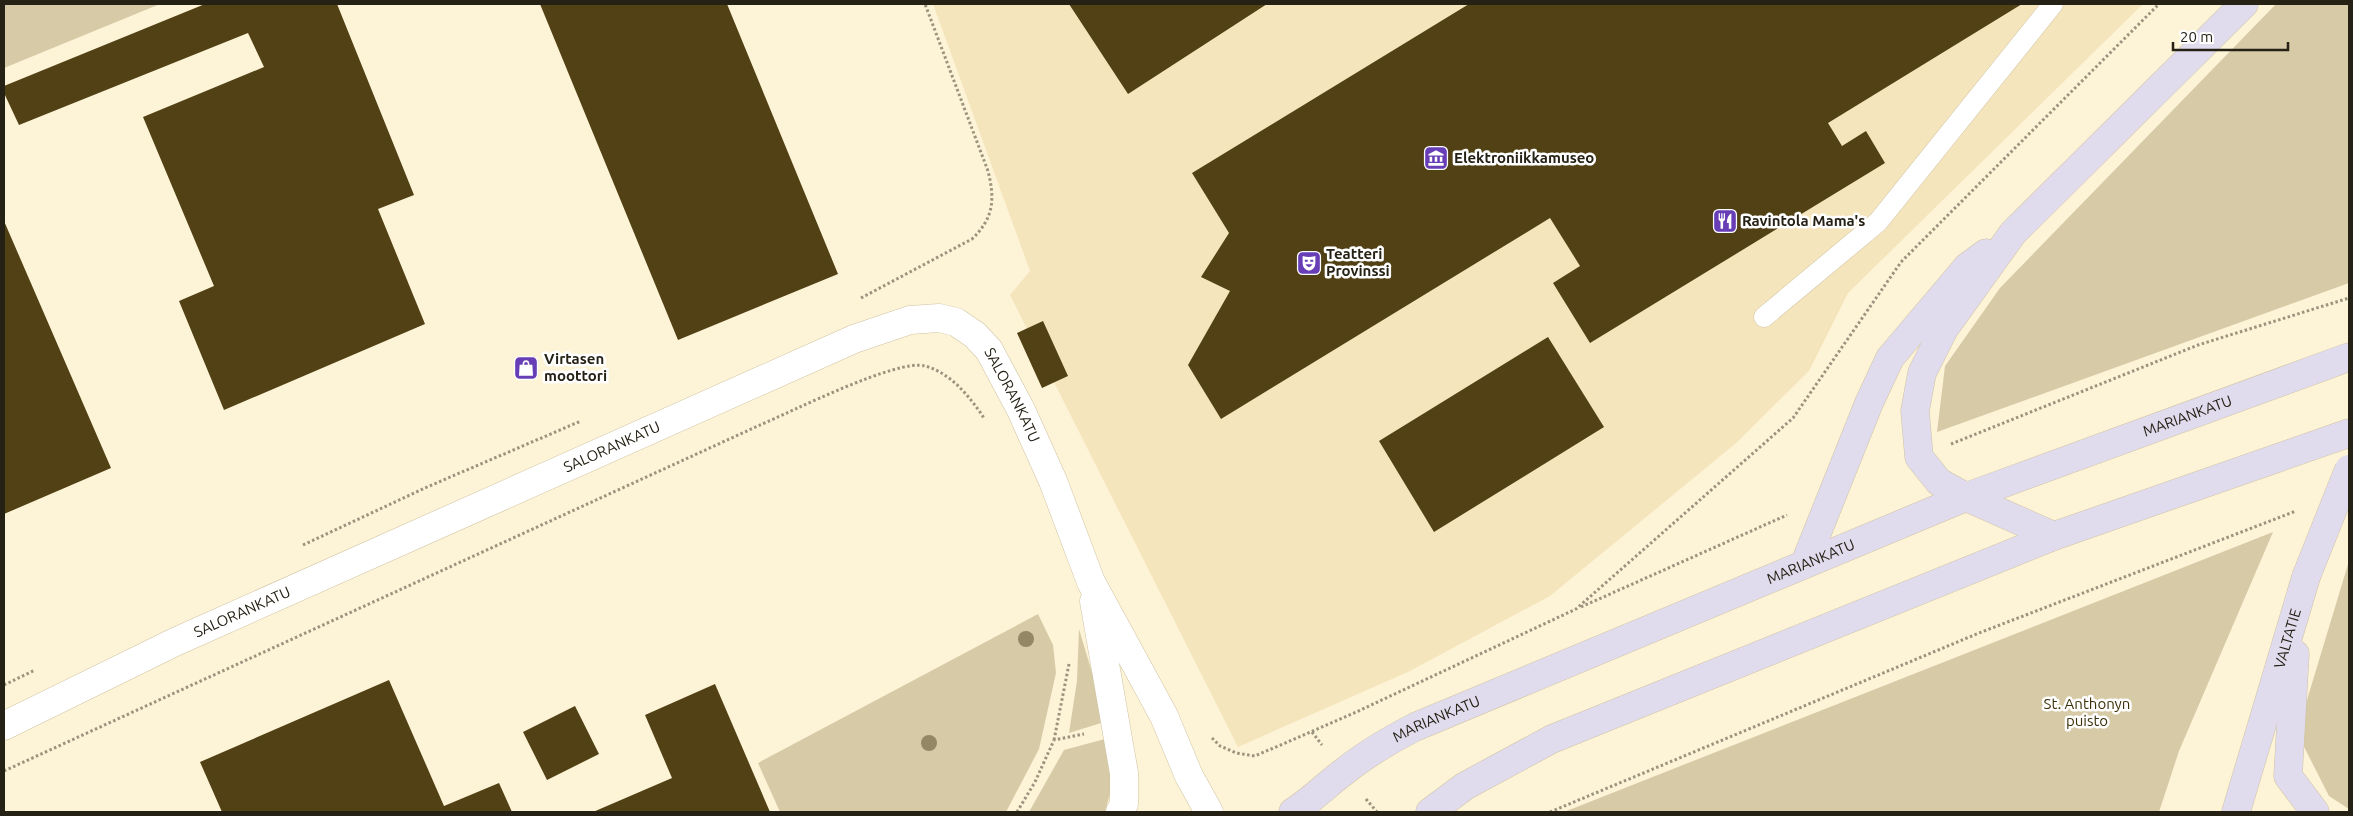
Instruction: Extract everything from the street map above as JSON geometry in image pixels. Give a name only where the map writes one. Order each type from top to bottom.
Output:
[{"type":"main road","points":[[1805,564],[1869,403],[1890,358],[1967,267],[2014,233],[2244,4]]},
{"type":"main road","points":[[2014,233],[1944,329],[1922,373],[1915,411],[1919,457],[1939,482],[1966,497],[2054,536]]},
{"type":"main road","name":"MARIANKATU","points":[[1293,812],[1311,801],[1378,746],[1414,726],[1966,497],[2349,357]]},
{"type":"main road","points":[[1430,812],[1465,786],[1552,739],[2054,536],[2349,433]]},
{"type":"main road","name":"VALTATIE","points":[[2236,812],[2306,577],[2349,469]]},
{"type":"main road","points":[[2297,612],[2288,776],[2315,812]]},
{"type":"street","name":"SALORANKATU","points":[[4,726],[175,642],[854,339],[910,320],[939,318],[956,322],[975,335],[989,350],[1021,410],[1052,481],[1091,582],[1164,716],[1189,776],[1209,812]]},
{"type":"street","name":"SALORANKATU","points":[[1091,582],[1124,773],[1124,804],[1120,812]]},
{"type":"lane","points":[[1764,317],[1878,222],[2053,4]]},
{"type":"path","points":[[858,300],[972,239],[983,228],[990,212],[993,191],[988,171],[925,4]]},
{"type":"path","points":[[1576,609],[1793,418],[1901,262],[2159,4]]},
{"type":"path","points":[[1919,457],[2198,345],[2349,298]]},
{"type":"path","points":[[854,339],[871,377]]},
{"type":"path","points":[[4,771],[760,425],[871,377],[906,365],[923,365],[942,372],[958,386],[987,423]]},
{"type":"path","points":[[1208,734],[1220,746],[1236,753],[1255,756],[1352,714],[1576,609],[1831,496]]},
{"type":"path","points":[[1550,812],[1979,633],[2298,510]]},
{"type":"path","points":[[1017,812],[1036,782],[1054,740],[1069,663]]},
{"type":"path","points":[[1054,740],[1117,727]]},
{"type":"shaded area","points":[[933,4],[2143,4],[1848,293],[1809,371],[1735,444],[1550,596],[1410,671],[1238,747],[1010,295],[1030,271]]},
{"type":"green space","points":[[4,4],[160,4],[4,68]]},
{"type":"green space","points":[[2276,4],[2349,4],[2349,283],[1937,432],[1945,366],[2000,288]]},
{"type":"green space","name":"St. Anthonyn puisto","points":[[2273,532],[2179,751],[2159,812],[1564,812]]},
{"type":"green space","points":[[2349,561],[2349,809],[2329,796],[2297,733]]},
{"type":"green space","points":[[1038,614],[1053,645],[1056,673],[1039,749],[1006,812],[780,812],[758,763]]},
{"type":"green space","points":[[1079,629],[1093,676],[1101,723],[1069,733],[1077,681]]},
{"type":"green space","points":[[1105,739],[1112,786],[1105,812],[1029,812],[1064,750]]},
{"type":"building","points":[[205,4],[337,4],[414,195],[378,209],[425,324],[224,410],[179,301],[214,286],[143,117],[264,67],[248,33],[19,125],[4,93],[4,86]]},
{"type":"building","points":[[540,4],[727,4],[838,274],[678,340]]},
{"type":"building","points":[[1069,4],[1267,4],[1128,94]]},
{"type":"building","points":[[1469,4],[2022,4],[1828,123],[1842,146],[1866,131],[1885,163],[1590,343],[1553,283],[1580,266],[1550,218],[1221,419],[1188,365],[1230,291],[1201,277],[1229,233],[1192,173]]},
{"type":"building","points":[[4,221],[111,468],[4,514]]},
{"type":"building","points":[[1043,321],[1068,376],[1042,388],[1017,333]]},
{"type":"building","points":[[1548,337],[1604,427],[1434,532],[1379,441]]},
{"type":"building","points":[[389,680],[444,806],[499,783],[512,812],[222,812],[200,762]]},
{"type":"building","points":[[715,684],[770,812],[593,812],[672,778],[645,715]]},
{"type":"building","points":[[575,706],[599,754],[547,780],[523,732]]},
{"type":"place","name":"Elektroniikkamuseo","points":[[1436,158]]},
{"type":"place","name":"Ravintola Mama's","points":[[1725,221]]},
{"type":"place","name":"Teatteri Provinssi","points":[[1309,263]]},
{"type":"place","name":"Virtasen moottori","points":[[526,368]]}]
